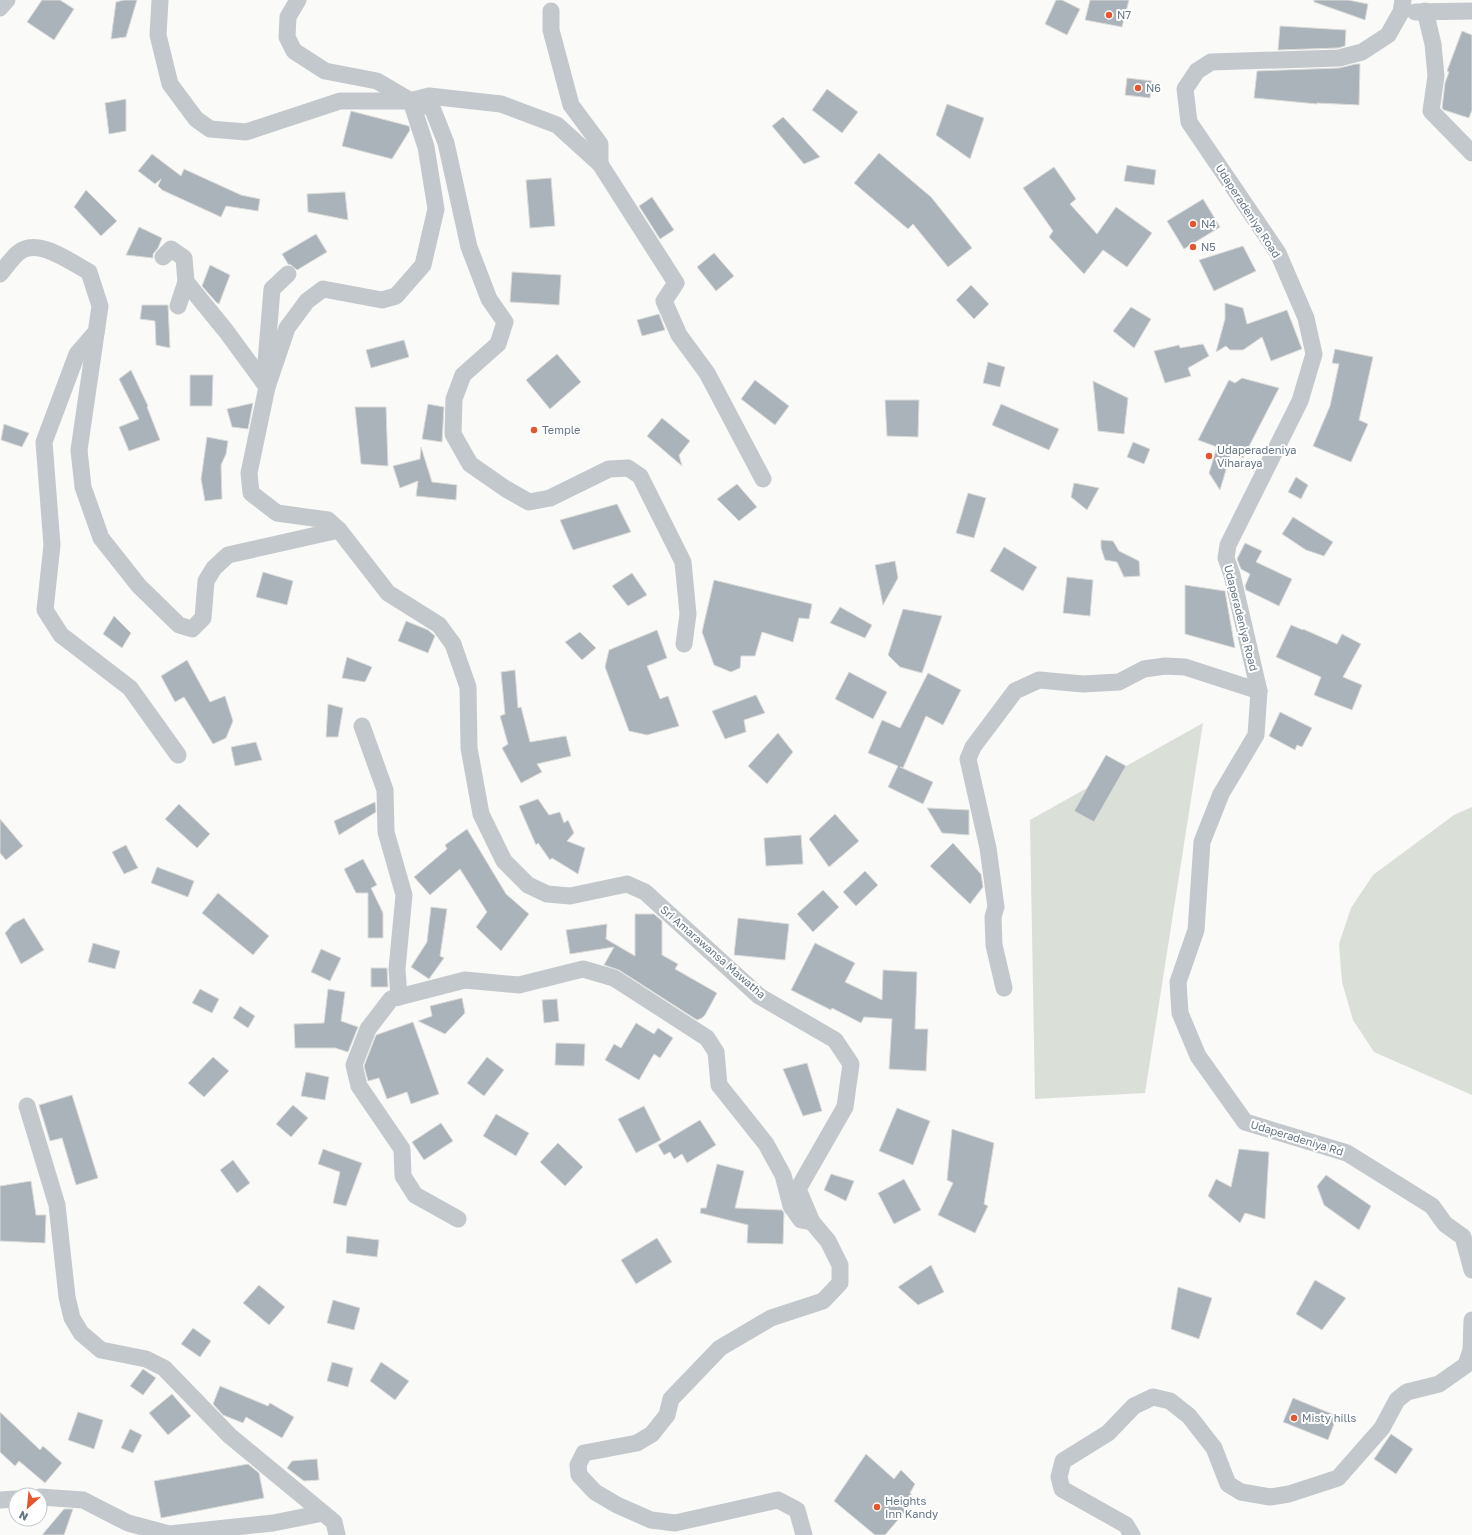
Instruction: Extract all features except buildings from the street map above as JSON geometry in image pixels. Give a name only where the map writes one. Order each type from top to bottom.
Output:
[{"type":"street","points":[[0,8],[7,0]]},
{"type":"street","points":[[160,0],[158,35],[170,84],[196,119],[210,129],[246,132],[340,101],[411,101],[425,104],[433,110],[446,143],[469,247],[489,299],[505,322],[498,344],[463,376],[454,399],[453,434],[470,464],[506,489],[529,502],[550,498],[609,469],[628,468],[640,476],[683,562],[688,614],[684,644]]},
{"type":"street","points":[[265,386],[287,328],[307,301],[323,289],[382,300],[396,296],[423,265],[436,209],[426,147],[411,101],[377,81],[326,72],[294,51],[287,37],[288,17],[298,0]]},
{"type":"street","points":[[1402,6],[1425,12],[1472,11]]},
{"type":"street","name":"Udaperadeniya Road","points":[[1198,1056],[1180,1013],[1178,982],[1196,930],[1202,842],[1221,794],[1256,735],[1259,691],[1232,575],[1226,558],[1228,545],[1300,401],[1314,354],[1306,318],[1278,253],[1189,122],[1185,89],[1197,71],[1211,62],[1339,58],[1362,52],[1388,34],[1402,6]]},
{"type":"street","points":[[551,10],[551,30],[570,104],[600,144],[600,164]]},
{"type":"street","points":[[1425,12],[1433,44],[1436,76],[1431,111],[1472,153]]},
{"type":"street","points":[[411,101],[429,96],[501,104],[556,125],[600,164],[676,283],[664,301],[679,335],[707,374],[763,479]]},
{"type":"street","points":[[0,274],[19,252],[32,246],[48,249],[89,272],[100,306],[79,450],[83,487],[101,538],[139,586],[179,625],[192,629],[203,618],[206,581],[214,568],[228,555],[339,530]]},
{"type":"street","points":[[163,257],[171,249],[184,258],[186,282],[178,306]]},
{"type":"street","points":[[288,274],[272,289],[265,386],[249,473],[251,493],[277,513],[328,520],[339,530]]},
{"type":"street","points":[[186,282],[226,331],[265,386]]},
{"type":"street","points":[[96,332],[77,354],[44,442],[52,545],[45,610],[62,635],[130,688],[178,755]]},
{"type":"street","name":"Sri Amarawansa Mawatha","points":[[339,530],[388,593],[439,625],[453,644],[468,687],[469,748],[481,814],[504,861],[528,885],[548,894],[570,896],[627,884],[644,892],[759,996],[835,1040],[851,1064],[845,1107],[798,1189],[812,1222],[828,1241],[840,1265],[840,1283],[823,1300],[771,1318],[720,1348],[671,1399],[667,1415],[652,1434],[637,1443],[584,1453],[578,1465],[579,1475],[595,1492],[617,1505],[651,1520],[675,1523],[778,1500],[797,1510],[804,1535]]},
{"type":"street","points":[[1004,988],[994,945],[993,917],[996,907],[988,848],[968,760],[973,747],[1015,691],[1039,680],[1083,684],[1119,682],[1144,669],[1165,666],[1186,666],[1259,691]]},
{"type":"street","points":[[362,726],[385,790],[386,832],[404,895],[397,970],[399,997]]},
{"type":"street","points":[[458,1219],[415,1194],[403,1176],[402,1149],[359,1086],[354,1065],[368,1028],[391,999],[465,980],[518,985],[582,969],[614,978],[707,1038],[716,1052],[720,1085],[766,1144],[782,1175],[791,1206],[801,1220],[812,1222]]},
{"type":"street","name":"Udaperadeniya Rd","points":[[1198,1056],[1245,1122],[1348,1153],[1432,1206],[1445,1224],[1463,1237],[1472,1270]]},
{"type":"street","points":[[26,1106],[57,1204],[67,1297],[72,1318],[81,1333],[101,1350],[146,1358],[164,1368],[230,1436],[334,1522],[338,1535]]},
{"type":"street","points":[[1132,1535],[1126,1525],[1062,1489],[1059,1478],[1063,1461],[1108,1433],[1134,1406],[1153,1397],[1170,1401],[1189,1416],[1214,1448],[1228,1484],[1241,1492],[1270,1497],[1289,1494],[1338,1478],[1382,1428],[1397,1400],[1407,1392],[1440,1384],[1466,1365],[1471,1350],[1472,1320]]},
{"type":"street","points":[[48,1498],[83,1500],[128,1523],[170,1534],[273,1522],[323,1514]]},
{"type":"shaded area","points":[[1203,723],[1145,1093],[1035,1099],[1030,820]]},
{"type":"shaded area","points":[[1472,807],[1472,1095],[1374,1052],[1353,1020],[1342,982],[1339,944],[1351,908],[1373,875],[1454,815]]},
{"type":"place","name":"N7","points":[[1109,15]]},
{"type":"place","name":"N6","points":[[1138,88]]},
{"type":"place","name":"N4","points":[[1193,224]]},
{"type":"place","name":"N5","points":[[1193,247]]},
{"type":"place","name":"Temple","points":[[534,430]]},
{"type":"place","name":"Udaperadeniya Viharaya","points":[[1209,456]]},
{"type":"place","name":"Misty hills","points":[[1294,1418]]},
{"type":"place","name":"Heights Inn Kandy","points":[[877,1507]]}]
